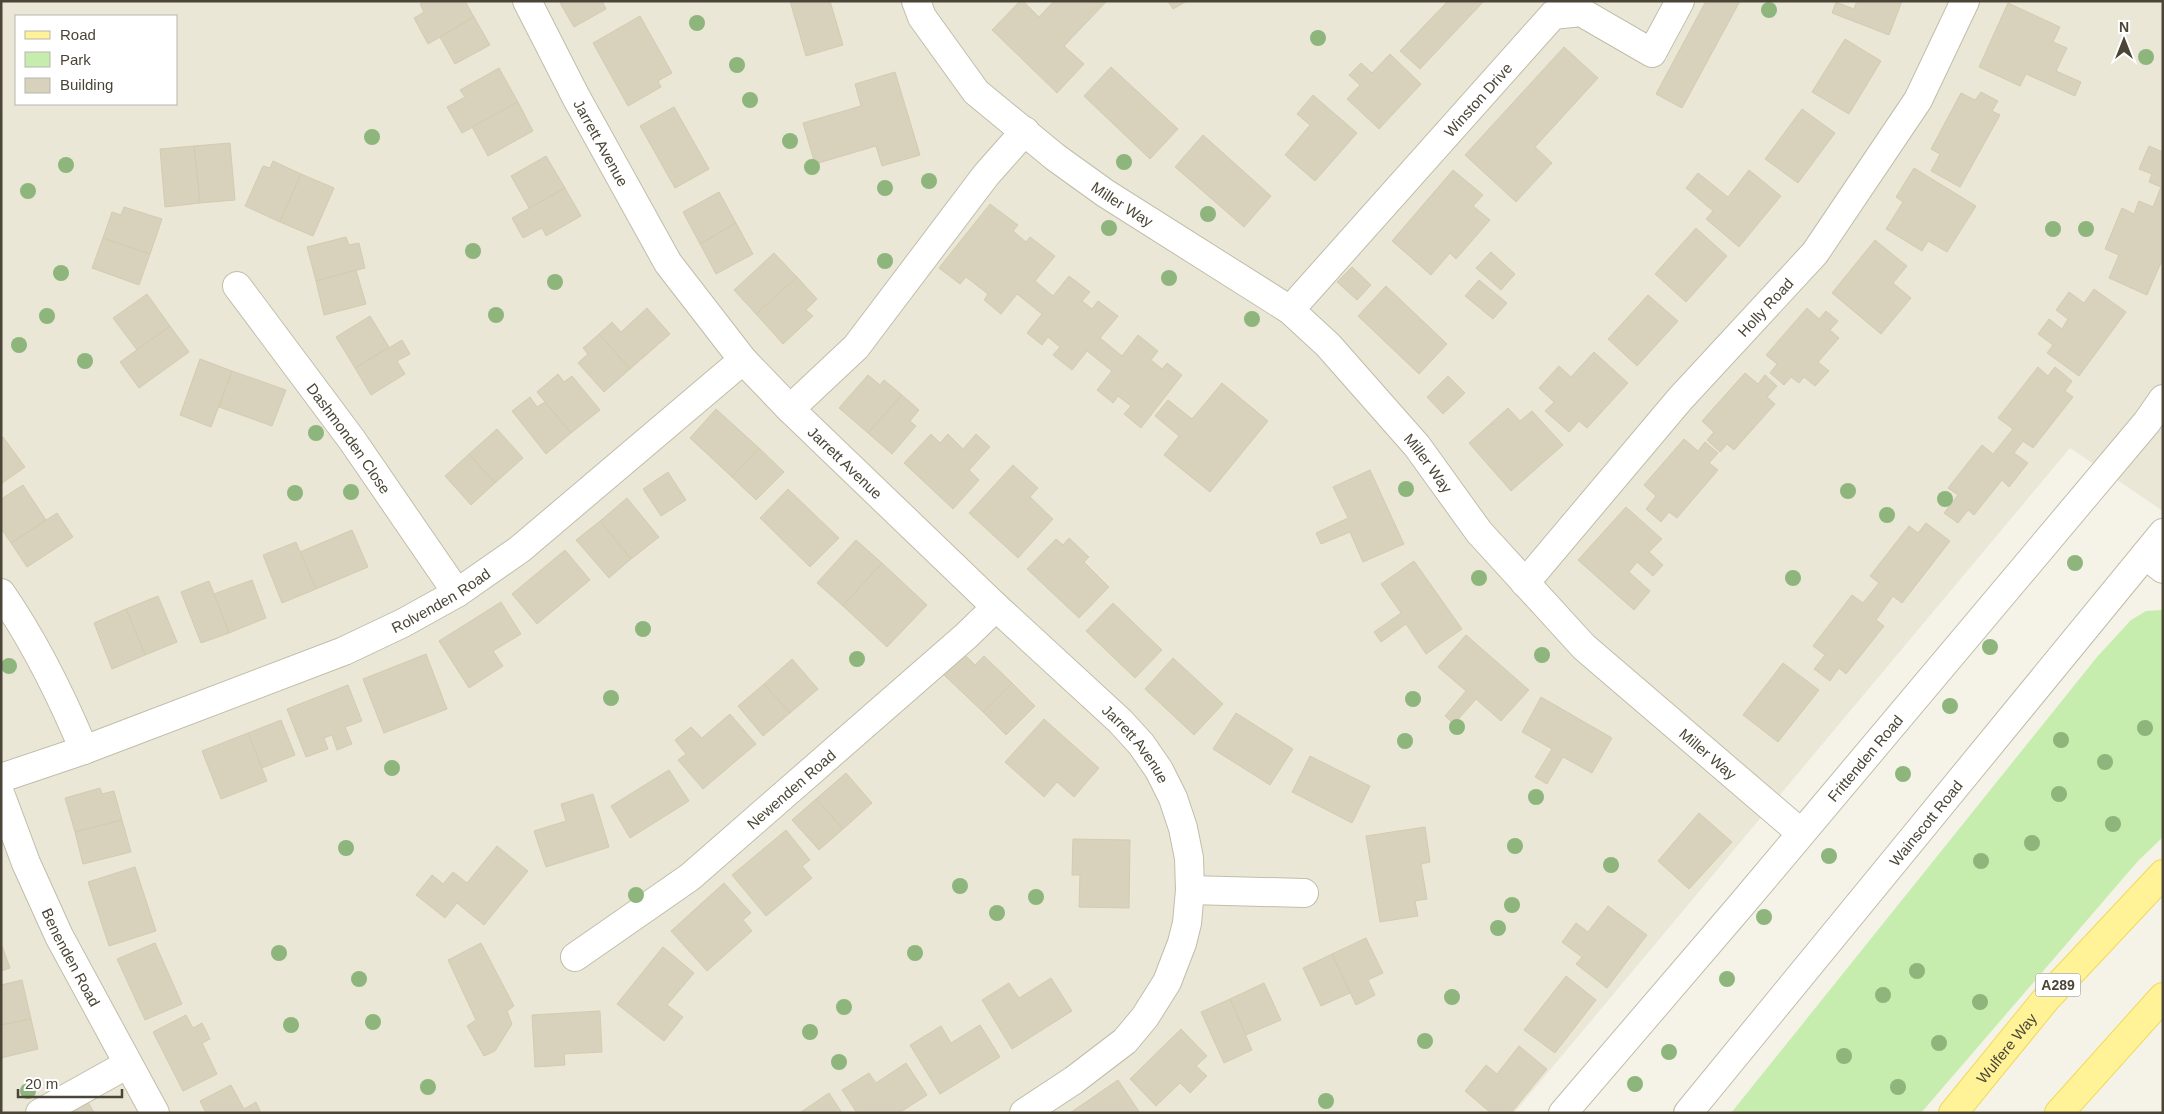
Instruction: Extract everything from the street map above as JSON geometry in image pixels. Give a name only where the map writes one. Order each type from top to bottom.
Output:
[{"type":"main road","name":"Wulfere Way","points":[[1952,1113],[2046,999],[2163,874]]},
{"type":"main road","points":[[2059,1113],[2163,997]]},
{"type":"main road","points":[[2080,1113],[2144,1017]]},
{"type":"street","name":"Jarrett Avenue","points":[[526,1],[576,97],[668,263],[743,360],[790,409],[996,607],[1120,721],[1141,744],[1159,770],[1173,798],[1183,828],[1189,858],[1190,890],[1187,923],[1177,958],[1160,996],[1142,1021],[1109,1054],[1024,1113]]},
{"type":"street","name":"Miller Way","points":[[916,1],[922,18],[976,92],[1055,158],[1105,193],[1290,310],[1328,345],[1417,446],[1479,532],[1584,647],[1802,833]]},
{"type":"street","name":"Winston Drive","points":[[1290,310],[1553,15],[1581,12],[1652,53],[1680,1]]},
{"type":"street","name":"Holly Road","points":[[1525,583],[1680,399],[1815,253],[1918,100],[1965,1]]},
{"type":"street","points":[[790,409],[856,346],[986,175],[1024,131]]},
{"type":"street","name":"Dashmonden Close","points":[[237,286],[352,440],[457,593]]},
{"type":"street","name":"Rolvenden Road","points":[[1,778],[84,750],[344,651],[403,623],[457,593],[520,549],[743,360]]},
{"type":"street","name":"Frittenden Road","points":[[1563,1113],[1802,833],[2146,422],[2163,399]]},
{"type":"street","name":"Wainscott Road","points":[[1688,1113],[2154,562],[2163,533]]},
{"type":"street","points":[[1,593],[24,626],[40,655],[84,750]]},
{"type":"street","name":"Newenden Road","points":[[575,957],[690,877],[966,636],[996,607]]},
{"type":"street","name":"Benenden Road","points":[[1,796],[49,917],[155,1113]]},
{"type":"street","points":[[1190,890],[1304,893]]},
{"type":"street","points":[[40,1113],[128,1064]]},
{"type":"shaded area","points":[[1,1],[2163,1],[2163,511],[2070,448],[1514,1113],[1,1113]]},
{"type":"green space","points":[[2163,610],[2163,837],[2138,861],[1921,1113],[1731,1113],[2097,657],[2131,620],[2146,611]]},
{"type":"building","points":[[425,1],[465,1],[474,17],[428,44],[414,18],[424,12],[420,4]]},
{"type":"building","points":[[559,1],[602,1],[606,9],[574,27]]},
{"type":"building","points":[[790,1],[830,1],[843,45],[806,56]]},
{"type":"building","points":[[1020,1],[1023,1],[1039,17],[1054,1],[1106,2],[1064,46],[1084,64],[1057,93],[992,30]]},
{"type":"building","points":[[1168,1],[1187,1],[1173,9]]},
{"type":"building","points":[[1448,1],[1484,1],[1420,69],[1400,51]]},
{"type":"building","points":[[1706,1],[1740,1],[1682,108],[1656,94]]},
{"type":"building","points":[[1857,1],[1902,1],[1889,35],[1832,13],[1836,2],[1854,9]]},
{"type":"building","points":[[2008,3],[2060,27],[2053,42],[2067,48],[2056,71],[2081,82],[2075,96],[2026,74],[2020,86],[1979,67]]},
{"type":"building","points":[[640,16],[672,73],[658,81],[661,87],[628,106],[593,43]]},
{"type":"building","points":[[474,17],[490,45],[455,64],[440,37]]},
{"type":"building","points":[[1845,39],[1881,61],[1849,114],[1812,92]]},
{"type":"building","points":[[1564,47],[1598,78],[1535,147],[1552,163],[1516,202],[1465,155]]},
{"type":"building","points":[[1390,54],[1421,84],[1379,129],[1347,99],[1360,85],[1349,75],[1361,63],[1372,73]]},
{"type":"building","points":[[1111,67],[1178,129],[1150,159],[1084,96]]},
{"type":"building","points":[[499,68],[518,102],[462,133],[447,107],[465,97],[460,90]]},
{"type":"building","points":[[895,72],[920,155],[882,166],[876,146],[815,164],[803,123],[861,106],[855,84]]},
{"type":"building","points":[[1981,92],[1998,101],[1992,111],[2000,115],[1960,187],[1931,171],[1940,154],[1931,149],[1961,93],[1975,100]]},
{"type":"building","points":[[1313,95],[1357,133],[1315,181],[1285,155],[1310,125],[1297,114]]},
{"type":"building","points":[[518,102],[533,131],[488,156],[472,127]]},
{"type":"building","points":[[674,107],[709,169],[675,188],[640,126]]},
{"type":"building","points":[[1802,109],[1835,133],[1798,183],[1765,159]]},
{"type":"building","points":[[1203,135],[1271,196],[1244,227],[1175,167]]},
{"type":"building","points":[[230,143],[235,200],[200,203],[194,146]]},
{"type":"building","points":[[194,146],[200,203],[165,207],[160,149]]},
{"type":"building","points":[[2149,146],[2163,152],[2163,258],[2147,295],[2109,278],[2119,255],[2105,249],[2122,208],[2134,214],[2139,201],[2153,207],[2161,187],[2149,182],[2152,174],[2139,169]]},
{"type":"building","points":[[546,156],[565,188],[529,208],[511,176]]},
{"type":"building","points":[[273,161],[301,174],[280,222],[245,206],[263,166],[270,168]]},
{"type":"building","points":[[1914,168],[1976,206],[1947,252],[1928,241],[1922,251],[1886,229],[1903,202],[1896,197]]},
{"type":"building","points":[[1453,170],[1483,195],[1473,206],[1490,220],[1456,259],[1450,253],[1431,275],[1392,241]]},
{"type":"building","points":[[1749,170],[1781,196],[1739,247],[1706,219],[1713,211],[1686,188],[1698,173],[1728,197]]},
{"type":"building","points":[[301,174],[334,188],[313,236],[280,222]]},
{"type":"building","points":[[565,188],[581,216],[546,236],[542,228],[523,238],[512,218]]},
{"type":"building","points":[[719,192],[736,223],[700,244],[683,212]]},
{"type":"building","points":[[990,204],[1018,225],[1013,231],[1026,242],[1030,237],[1055,256],[1035,281],[1053,296],[1069,276],[1090,292],[1082,301],[1092,309],[1098,301],[1118,316],[1100,338],[1122,356],[1138,335],[1158,351],[1151,360],[1162,369],[1167,363],[1182,375],[1141,428],[1124,414],[1131,406],[1118,396],[1113,403],[1097,390],[1112,371],[1087,351],[1072,370],[1053,355],[1060,347],[1048,337],[1042,345],[1027,333],[1042,314],[1017,294],[1001,314],[984,300],[988,294],[966,277],[960,284],[939,268]]},
{"type":"building","points":[[124,207],[162,219],[150,254],[103,238],[112,212],[121,215]]},
{"type":"building","points":[[736,223],[753,254],[716,274],[700,244]]},
{"type":"building","points":[[1696,228],[1727,256],[1686,302],[1655,274]]},
{"type":"building","points":[[346,237],[349,245],[359,243],[365,268],[316,281],[307,247]]},
{"type":"building","points":[[103,238],[150,254],[139,285],[92,268]]},
{"type":"building","points":[[1875,240],[1907,266],[1893,283],[1911,298],[1881,334],[1832,293]]},
{"type":"building","points":[[1491,252],[1515,274],[1501,290],[1476,268]]},
{"type":"building","points":[[774,253],[797,277],[756,314],[734,290]]},
{"type":"building","points":[[1352,267],[1371,285],[1357,300],[1337,282]]},
{"type":"building","points":[[356,270],[366,304],[324,315],[316,281]]},
{"type":"building","points":[[797,277],[817,299],[806,310],[813,316],[783,344],[756,314]]},
{"type":"building","points":[[1479,280],[1507,303],[1493,319],[1465,296]]},
{"type":"building","points":[[1386,286],[1447,344],[1419,374],[1358,316]]},
{"type":"building","points":[[2094,289],[2126,312],[2079,376],[2047,353],[2053,345],[2038,334],[2049,319],[2062,329],[2068,319],[2056,310],[2069,292],[2084,303]]},
{"type":"building","points":[[147,294],[170,326],[137,350],[113,318]]},
{"type":"building","points":[[1648,295],[1678,321],[1637,366],[1608,339]]},
{"type":"building","points":[[647,308],[670,334],[630,369],[599,334],[612,322],[621,332]]},
{"type":"building","points":[[1807,308],[1819,319],[1826,311],[1838,321],[1830,330],[1839,338],[1818,362],[1829,371],[1815,386],[1804,377],[1799,383],[1791,377],[1784,385],[1770,373],[1777,364],[1766,355]]},
{"type":"building","points":[[370,316],[389,347],[355,368],[336,337]]},
{"type":"building","points":[[170,326],[189,352],[139,388],[120,362]]},
{"type":"building","points":[[599,334],[630,369],[604,392],[578,363],[588,354],[583,348]]},
{"type":"building","points":[[402,340],[410,354],[397,361],[405,374],[371,395],[355,368]]},
{"type":"building","points":[[1594,352],[1628,383],[1587,428],[1579,421],[1569,432],[1545,411],[1554,402],[1539,388],[1559,366],[1571,377]]},
{"type":"building","points":[[200,359],[232,371],[211,427],[180,415]]},
{"type":"building","points":[[2038,367],[2048,376],[2055,367],[2072,381],[2065,391],[2073,397],[2033,448],[2023,441],[2014,453],[2028,463],[2009,487],[2002,480],[1974,515],[1968,510],[1958,523],[1944,513],[1958,495],[1948,488],[1982,445],[1993,454],[2013,429],[1998,418]]},
{"type":"building","points":[[232,371],[286,390],[272,426],[219,407]]},
{"type":"building","points":[[1745,373],[1758,384],[1765,375],[1777,386],[1767,397],[1775,404],[1734,450],[1727,444],[1720,452],[1707,440],[1714,432],[1702,421]]},
{"type":"building","points":[[558,374],[564,382],[572,376],[600,410],[571,433],[537,392]]},
{"type":"building","points":[[868,375],[880,385],[884,380],[902,395],[868,433],[839,408]]},
{"type":"building","points":[[1448,376],[1465,393],[1443,414],[1427,397]]},
{"type":"building","points":[[1222,383],[1268,421],[1210,492],[1164,455],[1179,436],[1155,416],[1168,400],[1192,419]]},
{"type":"building","points":[[902,395],[919,410],[910,421],[916,426],[892,454],[868,433]]},
{"type":"building","points":[[530,397],[537,407],[545,402],[571,433],[546,454],[512,411]]},
{"type":"building","points":[[1508,408],[1520,421],[1532,411],[1563,445],[1511,491],[1469,443]]},
{"type":"building","points":[[716,409],[759,448],[732,477],[690,438]]},
{"type":"building","points":[[497,429],[523,458],[495,483],[469,454]]},
{"type":"building","points":[[931,434],[940,443],[948,434],[963,449],[976,434],[990,447],[969,470],[979,480],[953,509],[904,463]]},
{"type":"building","points":[[3,437],[25,467],[1,484],[1,439]]},
{"type":"building","points":[[1684,439],[1698,451],[1705,442],[1718,453],[1709,463],[1718,470],[1677,518],[1669,512],[1661,522],[1646,509],[1656,496],[1644,485]]},
{"type":"building","points":[[759,448],[784,472],[756,500],[732,477]]},
{"type":"building","points":[[469,454],[495,483],[471,505],[445,476]]},
{"type":"building","points":[[1013,465],[1038,488],[1030,497],[1053,519],[1018,558],[969,513]]},
{"type":"building","points":[[1370,470],[1404,544],[1363,562],[1350,532],[1321,544],[1316,533],[1348,518],[1333,487]]},
{"type":"building","points":[[668,472],[686,500],[661,516],[643,489]]},
{"type":"building","points":[[23,485],[46,520],[11,543],[1,528],[1,499]]},
{"type":"building","points":[[788,489],[839,538],[810,567],[760,518]]},
{"type":"building","points":[[627,498],[659,537],[631,559],[600,521]]},
{"type":"building","points":[[1626,507],[1662,539],[1649,552],[1663,565],[1653,576],[1637,562],[1629,572],[1650,591],[1634,610],[1578,560]]},
{"type":"building","points":[[57,513],[73,537],[27,567],[11,543]]},
{"type":"building","points":[[600,521],[631,559],[609,578],[576,540]]},
{"type":"building","points":[[1926,523],[1950,541],[1902,603],[1893,596],[1876,620],[1884,626],[1846,674],[1839,668],[1830,681],[1814,669],[1825,655],[1813,646],[1852,595],[1863,603],[1879,583],[1870,576],[1909,526],[1918,533]]},
{"type":"building","points":[[352,530],[368,567],[316,589],[300,552]]},
{"type":"building","points":[[1069,538],[1089,557],[1084,562],[1109,587],[1079,618],[1027,569],[1056,539],[1063,545]]},
{"type":"building","points":[[856,540],[882,563],[843,606],[817,583]]},
{"type":"building","points":[[296,542],[316,589],[282,603],[263,555]]},
{"type":"building","points":[[565,550],[590,580],[537,624],[512,594]]},
{"type":"building","points":[[1414,561],[1462,629],[1426,654],[1406,624],[1381,642],[1374,632],[1401,613],[1381,584]]},
{"type":"building","points":[[882,563],[927,605],[887,647],[843,606]]},
{"type":"building","points":[[252,580],[266,618],[229,633],[214,594]]},
{"type":"building","points":[[209,581],[229,633],[201,643],[181,592]]},
{"type":"building","points":[[158,596],[177,642],[145,655],[126,609]]},
{"type":"building","points":[[501,602],[521,634],[493,651],[503,666],[469,688],[439,641]]},
{"type":"building","points":[[1113,603],[1162,650],[1135,678],[1086,631]]},
{"type":"building","points":[[126,609],[145,655],[112,669],[94,623]]},
{"type":"building","points":[[1466,635],[1529,690],[1501,721],[1476,699],[1454,724],[1445,716],[1466,691],[1438,667]]},
{"type":"building","points":[[963,653],[975,665],[984,656],[1012,683],[983,712],[943,674]]},
{"type":"building","points":[[426,654],[447,709],[384,733],[363,679]]},
{"type":"building","points":[[1173,658],[1223,704],[1194,735],[1145,689]]},
{"type":"building","points":[[792,659],[818,689],[790,713],[764,684]]},
{"type":"building","points":[[1783,663],[1819,690],[1778,742],[1743,715]]},
{"type":"building","points":[[1012,683],[1035,706],[1006,735],[983,712]]},
{"type":"building","points":[[764,684],[790,713],[763,736],[738,706]]},
{"type":"building","points":[[348,685],[362,721],[345,727],[352,744],[337,750],[332,735],[324,738],[328,749],[306,757],[287,709]]},
{"type":"building","points":[[1541,697],[1612,738],[1592,773],[1563,757],[1547,784],[1535,777],[1552,749],[1522,732]]},
{"type":"building","points":[[1236,713],[1293,749],[1270,785],[1213,749]]},
{"type":"building","points":[[730,714],[756,744],[703,789],[678,760],[686,754],[675,740],[691,727],[702,738]]},
{"type":"building","points":[[1044,719],[1099,768],[1074,797],[1057,782],[1044,797],[1005,762]]},
{"type":"building","points":[[281,720],[295,755],[262,768],[248,733]]},
{"type":"building","points":[[248,733],[267,781],[221,799],[202,751]]},
{"type":"building","points":[[1310,756],[1370,786],[1352,823],[1292,792]]},
{"type":"building","points":[[669,770],[689,801],[630,838],[611,806]]},
{"type":"building","points":[[846,773],[872,803],[843,829],[816,799]]},
{"type":"building","points":[[100,788],[102,794],[114,791],[122,820],[75,832],[65,798]]},
{"type":"building","points":[[593,794],[609,847],[546,867],[534,831],[566,821],[561,804]]},
{"type":"building","points":[[816,799],[843,829],[819,850],[792,820]]},
{"type":"building","points":[[1699,813],[1732,842],[1689,889],[1658,861]]},
{"type":"building","points":[[122,820],[131,852],[83,864],[75,832]]},
{"type":"building","points":[[1425,827],[1430,862],[1421,864],[1427,899],[1415,901],[1418,916],[1380,922],[1366,836]]},
{"type":"building","points":[[786,830],[810,860],[802,866],[812,878],[766,916],[732,875]]},
{"type":"building","points":[[1073,839],[1130,840],[1129,908],[1079,907],[1080,875],[1072,875]]},
{"type":"building","points":[[497,846],[528,871],[484,925],[457,903],[445,918],[416,895],[432,875],[443,884],[453,872],[467,883]]},
{"type":"building","points":[[135,867],[156,931],[109,946],[88,882]]},
{"type":"building","points":[[724,883],[751,913],[743,920],[752,931],[707,971],[671,931]]},
{"type":"building","points":[[1608,906],[1647,935],[1607,988],[1576,964],[1582,957],[1562,942],[1576,923],[1588,932]]},
{"type":"building","points":[[1366,938],[1383,973],[1368,980],[1375,995],[1356,1005],[1332,954]]},
{"type":"building","points":[[1,943],[10,968],[1,971]]},
{"type":"building","points":[[155,943],[182,1004],[145,1020],[117,959]]},
{"type":"building","points":[[481,943],[514,1006],[507,1011],[512,1024],[495,1051],[484,1056],[467,1026],[476,1020],[448,960]]},
{"type":"building","points":[[663,947],[694,973],[667,1005],[683,1017],[664,1041],[617,1004]]},
{"type":"building","points":[[1332,954],[1350,993],[1321,1006],[1303,968]]},
{"type":"building","points":[[1566,976],[1596,1000],[1555,1053],[1524,1030]]},
{"type":"building","points":[[1051,978],[1072,1011],[1012,1049],[982,1000],[1009,983],[1019,998]]},
{"type":"building","points":[[22,980],[31,1019],[1,1025],[1,985]]},
{"type":"building","points":[[1264,983],[1281,1020],[1246,1035],[1230,999]]},
{"type":"building","points":[[1230,999],[1252,1050],[1224,1063],[1201,1012]]},
{"type":"building","points":[[600,1011],[602,1052],[564,1054],[565,1065],[535,1067],[532,1015]]},
{"type":"building","points":[[186,1015],[193,1028],[202,1023],[210,1039],[202,1043],[217,1074],[183,1091],[153,1032]]},
{"type":"building","points":[[31,1019],[38,1049],[1,1058],[1,1025]]},
{"type":"building","points":[[980,1025],[1000,1057],[940,1094],[910,1045],[941,1026],[951,1043]]},
{"type":"building","points":[[1181,1029],[1207,1056],[1196,1066],[1207,1076],[1190,1093],[1180,1083],[1156,1106],[1130,1079]]},
{"type":"building","points":[[1519,1046],[1547,1069],[1511,1113],[1491,1113],[1465,1091],[1486,1065],[1497,1074]]},
{"type":"building","points":[[906,1063],[927,1095],[899,1113],[857,1113],[842,1090],[869,1073],[876,1083]]},
{"type":"building","points":[[1118,1080],[1140,1113],[1070,1113]]},
{"type":"building","points":[[231,1085],[244,1109],[256,1102],[261,1113],[206,1113],[200,1101]]},
{"type":"building","points":[[829,1093],[842,1113],[801,1112]]},
{"type":"building","points":[[88,1102],[94,1113],[71,1113]]}]
